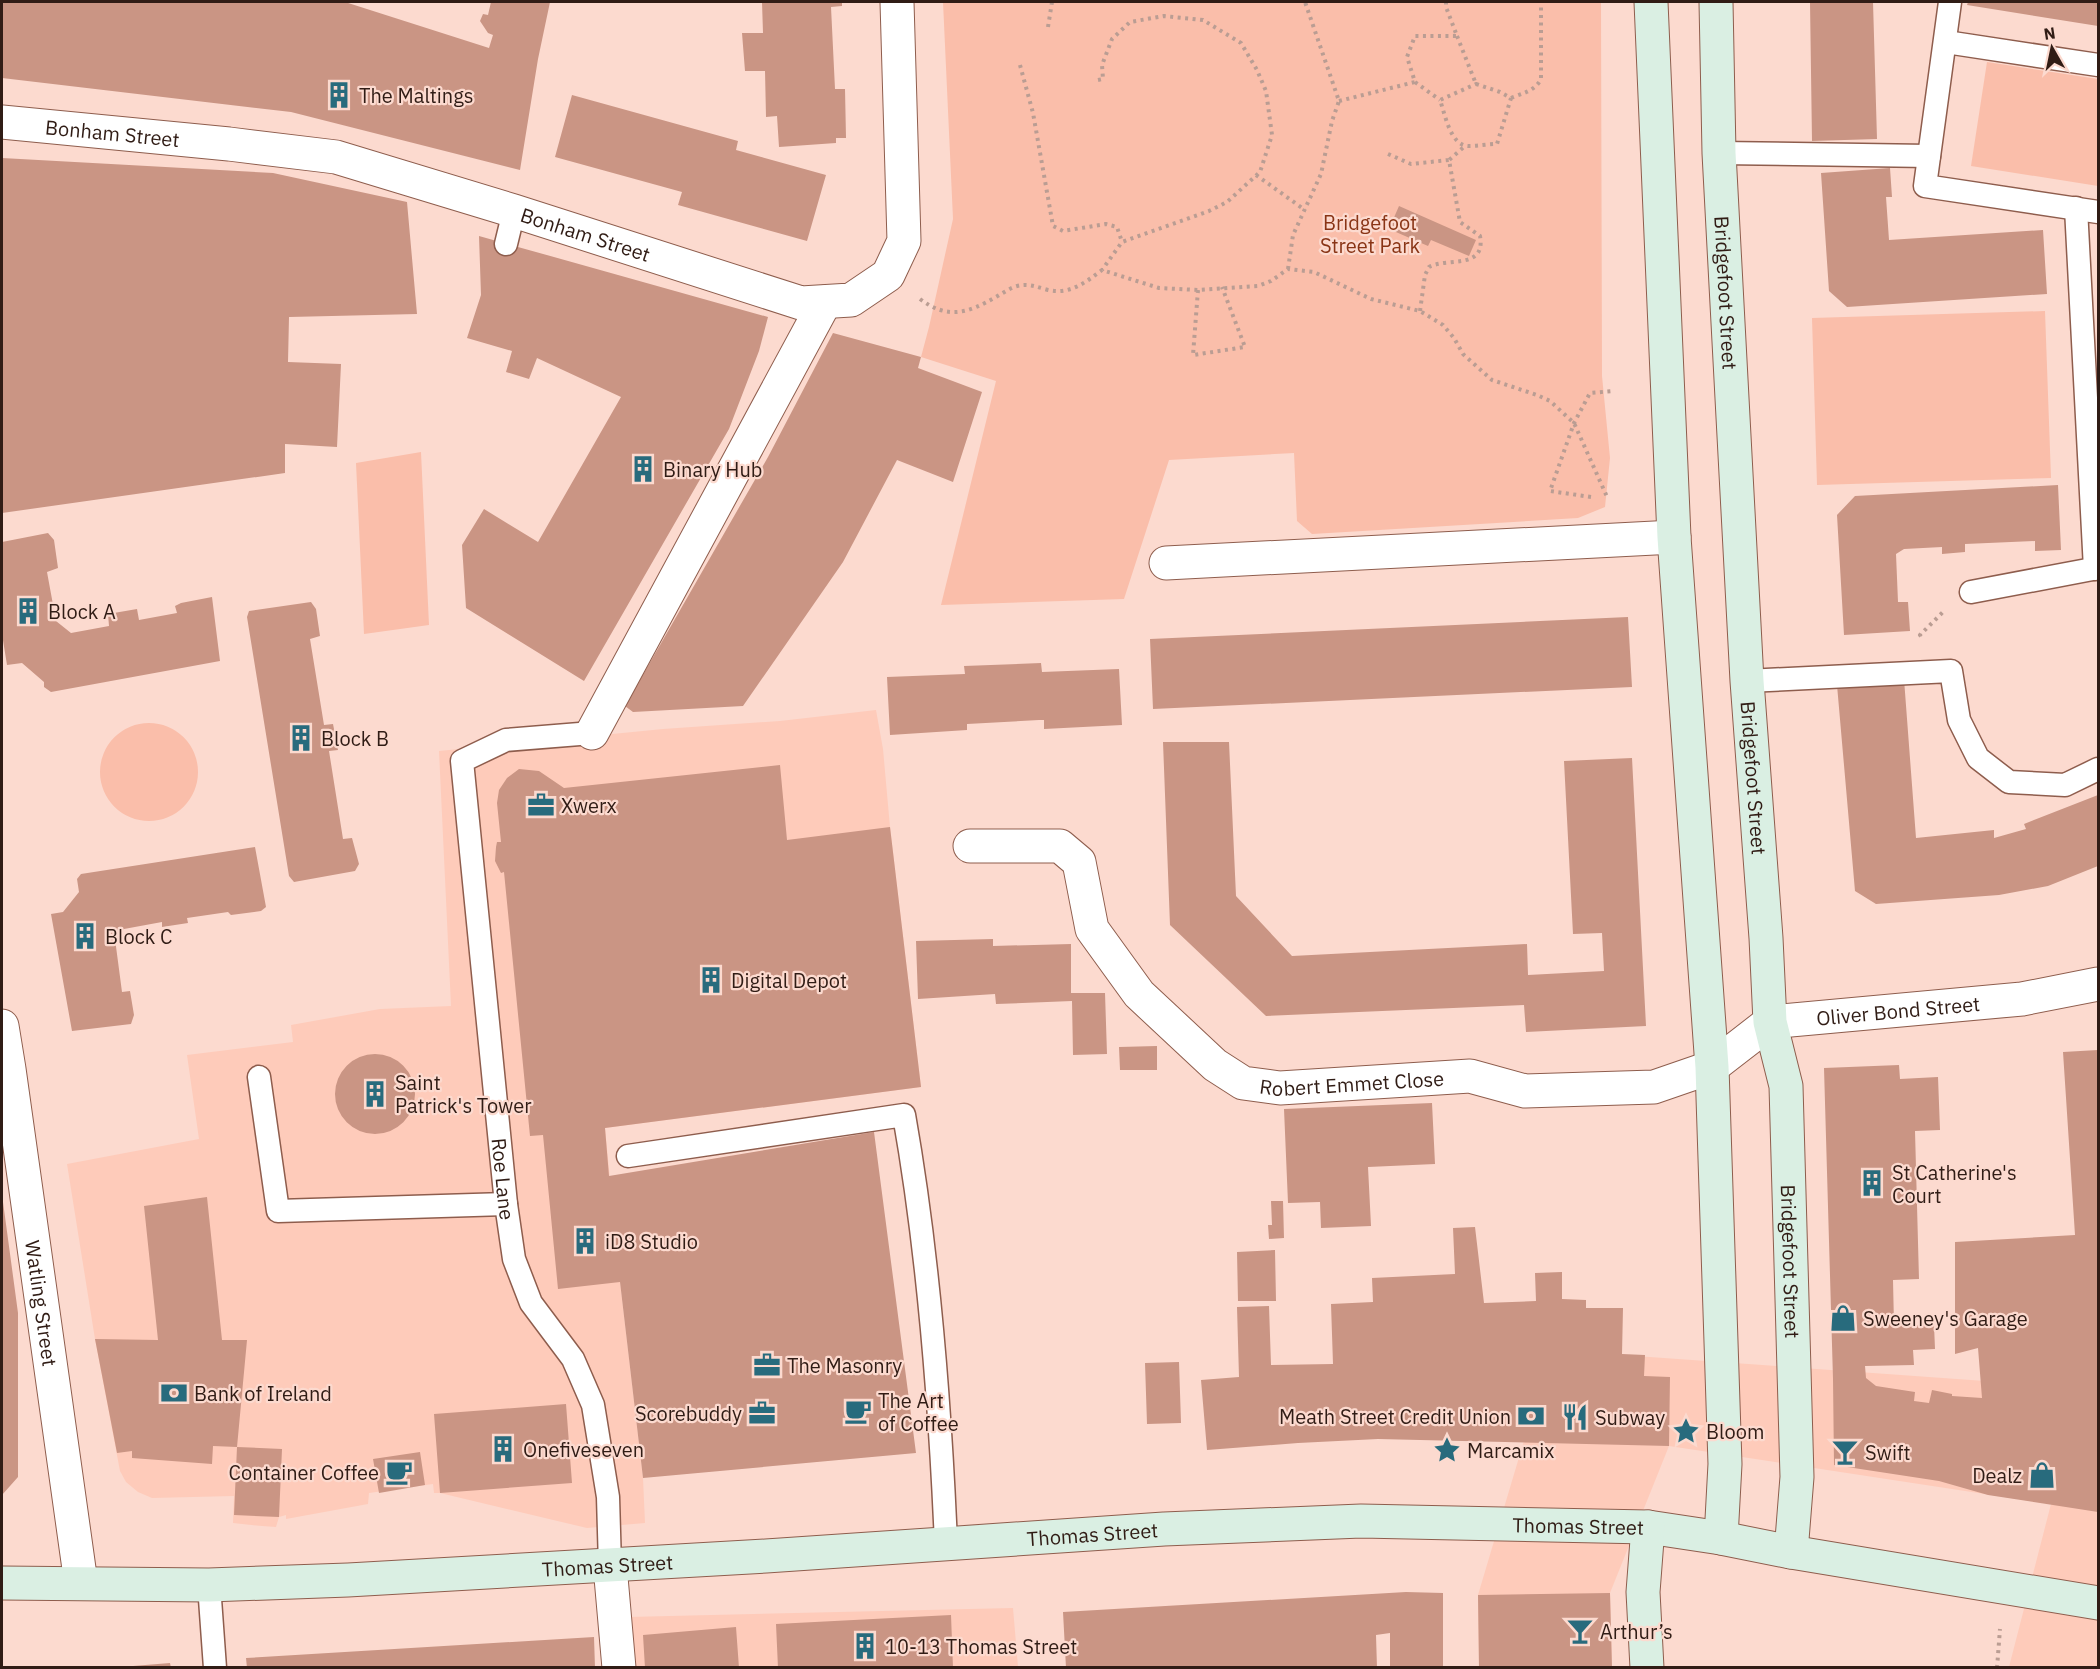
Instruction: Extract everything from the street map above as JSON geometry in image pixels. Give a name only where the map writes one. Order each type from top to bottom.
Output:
[{"type":"main road","points":[[1651,2],[1674,537],[1712,1067],[1725,1464],[1721,1538]]},
{"type":"main road","name":"Bridgefoot Street","points":[[1716,2],[1719,153],[1747,681],[1770,1022],[1786,1086],[1797,1477],[1791,1552]]},
{"type":"main road","name":"Thomas Street","points":[[2,1583],[209,1585],[610,1566],[1164,1529],[1361,1521],[1648,1527],[2098,1603]]},
{"type":"main road","points":[[1647,1668],[1643,1592],[1648,1527]]},
{"type":"street","points":[[888,275],[904,242],[897,2]]},
{"type":"street","name":"Bonham Street","points":[[2,122],[336,157],[514,211],[801,303],[850,300],[888,275]]},
{"type":"street","points":[[592,733],[825,302]]},
{"type":"street","points":[[1166,563],[1674,537]]},
{"type":"street","name":"Robert Emmet Close","points":[[970,846],[1060,846],[1079,862],[1092,929],[1139,994],[1215,1065],[1243,1083],[1280,1088],[1470,1076],[1525,1091],[1654,1087],[1712,1067]]},
{"type":"street","name":"Oliver Bond Street","points":[[1770,1022],[2022,999],[2098,984]]},
{"type":"street","points":[[1712,1067],[1770,1022]]},
{"type":"street","name":"Watling Street","points":[[2,1026],[12,1163],[81,1583]]},
{"type":"street","points":[[610,1566],[619,1668]]},
{"type":"lane","points":[[1950,2],[1925,186],[2098,212]]},
{"type":"lane","points":[[1946,42],[2098,65]]},
{"type":"lane","points":[[1719,153],[1929,156]]},
{"type":"lane","points":[[1971,592],[2097,568],[2076,208]]},
{"type":"lane","points":[[506,244],[514,211]]},
{"type":"lane","points":[[1747,681],[1951,671],[1959,720],[1978,758],[2009,782],[2065,784],[2098,769]]},
{"type":"lane","name":"Roe Lane","points":[[592,733],[506,740],[462,761],[506,1204],[514,1259],[531,1303],[573,1359],[593,1405],[608,1497],[610,1566]]},
{"type":"lane","points":[[259,1077],[278,1211],[506,1204]]},
{"type":"lane","points":[[628,1156],[904,1115],[924,1256],[938,1389],[946,1544]]},
{"type":"lane","points":[[209,1585],[215,1668]]},
{"type":"path","points":[[1048,27],[1052,2]]},
{"type":"path","points":[[1288,269],[1293,235],[1321,174],[1339,101],[1305,2]]},
{"type":"path","points":[[1446,2],[1456,36],[1476,84],[1511,98],[1532,90],[1541,79],[1541,2]]},
{"type":"path","points":[[888,275],[929,306],[953,314],[974,309],[1015,286],[1029,284],[1062,291],[1078,286],[1102,270],[1122,242],[1227,202],[1260,172],[1272,135],[1266,91],[1241,43],[1203,20],[1164,16],[1130,22],[1112,39],[1102,66],[1103,79],[1098,80]]},
{"type":"path","points":[[1456,36],[1415,36],[1407,57],[1415,82],[1440,100],[1451,132],[1455,139],[1466,146]]},
{"type":"path","points":[[1020,65],[1033,114],[1053,226],[1063,231],[1107,224],[1118,227],[1122,242]]},
{"type":"path","points":[[1339,101],[1415,82]]},
{"type":"path","points":[[1440,100],[1476,84]]},
{"type":"path","points":[[1388,154],[1411,164],[1449,160],[1466,146],[1497,144],[1511,98]]},
{"type":"path","points":[[1420,311],[1425,275],[1429,267],[1447,261],[1471,260],[1481,243],[1480,236],[1460,222],[1449,160]]},
{"type":"path","points":[[1256,175],[1305,210]]},
{"type":"path","points":[[1102,270],[1159,288],[1198,290],[1258,286],[1288,269],[1314,272],[1371,299],[1420,311],[1443,325],[1463,354],[1492,380],[1538,395],[1550,402],[1574,423],[1608,500]]},
{"type":"path","points":[[1198,290],[1193,354],[1245,347],[1222,287]]},
{"type":"path","points":[[1612,391],[1590,393],[1574,423],[1550,492],[1608,500],[1618,504]]},
{"type":"path","points":[[1928,641],[1920,635],[1961,592],[1971,592]]},
{"type":"shaded area","points":[[876,710],[883,749],[921,1087],[605,1128],[643,1478],[645,1523],[587,1528],[434,1493],[433,1484],[369,1493],[368,1504],[286,1519],[286,1515],[279,1517],[276,1527],[262,1526],[233,1523],[234,1496],[152,1498],[138,1492],[126,1482],[120,1471],[95,1339],[67,1164],[199,1139],[187,1055],[293,1042],[291,1025],[380,1009],[451,1006],[439,751],[663,729],[780,721]]},
{"type":"shaded area","points":[[1551,1350],[2098,1389],[2098,1667],[2009,1667],[2051,1504],[1669,1446],[1610,1593],[1612,1667],[1479,1667],[1478,1595]]},
{"type":"shaded area","points":[[1013,1608],[1018,1667],[632,1667],[628,1617]]},
{"type":"green space","name":"Bridgefoot Street Park","points":[[943,2],[1601,2],[1602,376],[1610,458],[1605,507],[1578,518],[1312,534],[1297,521],[1294,453],[1169,460],[1124,599],[941,605],[996,381],[921,357],[953,219]]},
{"type":"green space","points":[[1987,62],[2098,79],[2098,186],[1971,166]]},
{"type":"green space","points":[[2045,311],[2051,478],[1817,485],[1812,318]]},
{"type":"green space","points":[[421,452],[429,625],[364,634],[356,463]]},
{"type":"green space","points":[[149,723],[168,726],[184,737],[195,753],[198,772],[195,791],[184,807],[168,818],[149,821],[130,818],[114,807],[103,791],[100,772],[103,753],[114,737],[130,726]]},
{"type":"building","name":"The Maltings","points":[[2,2],[345,2],[489,48],[493,35],[488,33],[480,21],[483,14],[488,15],[491,2],[550,2],[520,170],[291,112],[2,78]]},
{"type":"building","points":[[762,2],[842,2],[842,6],[831,7],[835,89],[845,89],[846,138],[836,138],[836,143],[779,147],[777,116],[766,117],[765,71],[745,71],[742,33],[763,33]]},
{"type":"building","points":[[1810,2],[1873,2],[1877,139],[1812,141]]},
{"type":"building","points":[[1968,2],[2098,2],[2098,26],[1967,5]]},
{"type":"building","points":[[572,95],[738,141],[736,150],[826,175],[807,241],[678,205],[682,192],[555,157]]},
{"type":"building","points":[[2,158],[273,173],[407,202],[417,314],[289,317],[288,362],[341,364],[337,447],[285,444],[285,473],[2,513]]},
{"type":"building","points":[[1890,168],[1892,197],[1886,197],[1889,240],[2043,230],[2047,294],[1847,307],[1829,291],[1821,173]]},
{"type":"building","points":[[1399,206],[1476,240],[1469,256],[1431,240],[1428,246],[1389,229]]},
{"type":"building","name":"Binary Hub","points":[[479,236],[768,317],[759,351],[729,429],[584,681],[466,608],[462,545],[484,509],[538,542],[621,397],[537,358],[529,379],[506,372],[512,351],[467,338],[481,295]]},
{"type":"building","name":"Binary Hub","points":[[833,333],[921,357],[918,368],[982,392],[953,482],[897,460],[843,562],[743,706],[633,712],[625,706],[768,457]]},
{"type":"building","points":[[2058,485],[2061,550],[2035,551],[2035,541],[1965,544],[1965,552],[1942,554],[1942,547],[1904,549],[1896,554],[1898,602],[1908,602],[1910,631],[1844,635],[1837,515],[1855,496]]},
{"type":"building","name":"Block A","points":[[48,533],[54,540],[58,568],[47,572],[56,621],[71,633],[109,626],[108,614],[137,609],[139,620],[177,613],[175,606],[181,603],[212,597],[220,661],[51,692],[44,687],[44,682],[22,663],[7,665],[2,634],[2,542]]},
{"type":"building","name":"Block B","points":[[311,602],[316,609],[320,636],[310,639],[324,725],[333,724],[338,750],[329,751],[343,839],[352,838],[359,864],[355,871],[294,882],[289,876],[247,617],[249,611]]},
{"type":"building","points":[[1628,617],[1632,687],[1153,709],[1150,639]]},
{"type":"building","points":[[1041,663],[1042,672],[1119,669],[1122,725],[1044,729],[1044,720],[1039,720],[967,724],[967,730],[890,735],[887,677],[965,674],[964,666]]},
{"type":"building","points":[[1904,679],[1916,838],[1994,830],[1994,838],[2026,829],[2024,824],[2098,795],[2098,866],[2048,886],[1999,895],[1876,904],[1855,891],[1837,685]]},
{"type":"building","points":[[1163,742],[1229,742],[1236,896],[1292,956],[1527,944],[1528,975],[1604,971],[1602,933],[1573,934],[1564,761],[1632,758],[1646,1026],[1526,1032],[1524,1005],[1266,1016],[1170,925]]},
{"type":"building","points":[[780,765],[787,840],[890,827],[921,1087],[605,1128],[609,1176],[874,1132],[916,1453],[643,1478],[620,1282],[558,1289],[543,1135],[530,1136],[504,872],[501,873],[495,861],[497,842],[501,842],[497,803],[499,790],[507,778],[519,769],[539,771],[564,788]]},
{"type":"building","name":"Block C","points":[[255,847],[266,907],[261,911],[231,915],[228,912],[187,918],[188,923],[162,927],[162,922],[124,929],[117,933],[115,939],[122,992],[130,991],[134,1015],[131,1024],[72,1031],[51,914],[63,912],[79,892],[77,879],[81,874]]},
{"type":"building","points":[[993,939],[993,946],[1071,944],[1071,993],[1105,993],[1107,1054],[1073,1055],[1072,1001],[996,1004],[995,994],[918,999],[916,941]]},
{"type":"building","points":[[1157,1046],[1157,1070],[1120,1070],[1119,1047]]},
{"type":"building","points":[[2098,1050],[2098,1512],[1988,1495],[1939,1481],[1834,1465],[1824,1068],[1899,1065],[1900,1079],[1938,1077],[1940,1130],[1915,1131],[1919,1279],[1893,1280],[1894,1325],[1934,1325],[1935,1349],[1913,1350],[1914,1365],[1865,1366],[1866,1378],[1876,1386],[1915,1392],[1914,1401],[1929,1403],[1932,1390],[1952,1394],[1952,1396],[1982,1398],[1978,1348],[1955,1354],[1955,1242],[2075,1235],[2063,1052]]},
{"type":"building","name":"Saint Patrick's Tower","points":[[375,1054],[390,1057],[403,1066],[412,1079],[415,1094],[412,1109],[403,1122],[390,1131],[375,1134],[360,1131],[347,1122],[338,1109],[335,1094],[338,1079],[347,1066],[360,1057]]},
{"type":"building","points":[[1432,1103],[1435,1164],[1368,1167],[1371,1226],[1321,1228],[1320,1202],[1288,1203],[1284,1109]]},
{"type":"building","name":"Bank of Ireland","points":[[207,1197],[222,1340],[247,1340],[237,1447],[213,1446],[212,1464],[132,1458],[132,1451],[117,1453],[95,1339],[158,1340],[144,1206]]},
{"type":"building","points":[[1271,1201],[1283,1201],[1284,1238],[1269,1239],[1268,1225],[1272,1225]]},
{"type":"building","points":[[3,1202],[18,1313],[18,1477],[2,1495]]},
{"type":"building","points":[[1475,1227],[1484,1303],[1536,1301],[1535,1273],[1562,1272],[1562,1299],[1586,1300],[1586,1308],[1623,1308],[1622,1354],[1645,1355],[1644,1376],[1670,1377],[1669,1446],[1378,1439],[1207,1450],[1201,1380],[1239,1377],[1237,1307],[1269,1306],[1271,1365],[1333,1364],[1331,1304],[1373,1302],[1372,1278],[1455,1274],[1453,1228]]},
{"type":"building","points":[[1275,1250],[1276,1301],[1238,1301],[1237,1252]]},
{"type":"building","points":[[1179,1362],[1181,1423],[1147,1424],[1145,1363]]},
{"type":"building","name":"Onefiveseven","points":[[566,1404],[572,1483],[440,1493],[434,1414]]},
{"type":"building","points":[[237,1447],[282,1449],[279,1517],[234,1515]]},
{"type":"building","name":"Container Coffee","points":[[420,1452],[425,1485],[379,1493],[373,1459]]},
{"type":"building","points":[[1406,1592],[1443,1593],[1443,1668],[1390,1668],[1390,1633],[1376,1635],[1377,1668],[1066,1668],[1063,1612]]},
{"type":"building","points":[[1610,1593],[1612,1668],[1479,1668],[1478,1595]]},
{"type":"building","name":"10-13 Thomas Street","points":[[951,1615],[953,1668],[778,1668],[776,1624]]},
{"type":"building","points":[[736,1627],[739,1668],[645,1668],[643,1635]]},
{"type":"building","points":[[594,1637],[595,1668],[247,1668],[246,1658]]},
{"type":"building","points":[[170,1663],[171,1668],[133,1668],[133,1666]]},
{"type":"place","name":"The Maltings","points":[[339,95]]},
{"type":"place","name":"Binary Hub","points":[[643,469]]},
{"type":"place","name":"Block A","points":[[28,611]]},
{"type":"place","name":"Block B","points":[[301,738]]},
{"type":"place","name":"Xwerx","points":[[541,805]]},
{"type":"place","name":"Block C","points":[[85,936]]},
{"type":"place","name":"Digital Depot","points":[[711,980]]},
{"type":"place","name":"Saint Patrick's Tower","points":[[375,1094]]},
{"type":"place","name":"St Catherine's Court","points":[[1872,1183]]},
{"type":"place","name":"iD8 Studio","points":[[585,1241]]},
{"type":"place","name":"Sweeney's Garage","points":[[1843,1318]]},
{"type":"place","name":"The Masonry","points":[[767,1365]]},
{"type":"place","name":"Bank of Ireland","points":[[174,1393]]},
{"type":"place","name":"The Art of Coffee","points":[[858,1411]]},
{"type":"place","name":"Scorebuddy","points":[[762,1413]]},
{"type":"place","name":"Meath Street Credit Union","points":[[1531,1416]]},
{"type":"place","name":"Subway","points":[[1575,1417]]},
{"type":"place","name":"Bloom","points":[[1686,1431]]},
{"type":"place","name":"Onefiveseven","points":[[503,1449]]},
{"type":"place","name":"Marcamix","points":[[1447,1450]]},
{"type":"place","name":"Swift","points":[[1845,1452]]},
{"type":"place","name":"Container Coffee","points":[[399,1472]]},
{"type":"place","name":"Dealz","points":[[2042,1475]]},
{"type":"place","name":"Arthur’s","points":[[1580,1631]]},
{"type":"place","name":"10-13 Thomas Street","points":[[865,1646]]}]
